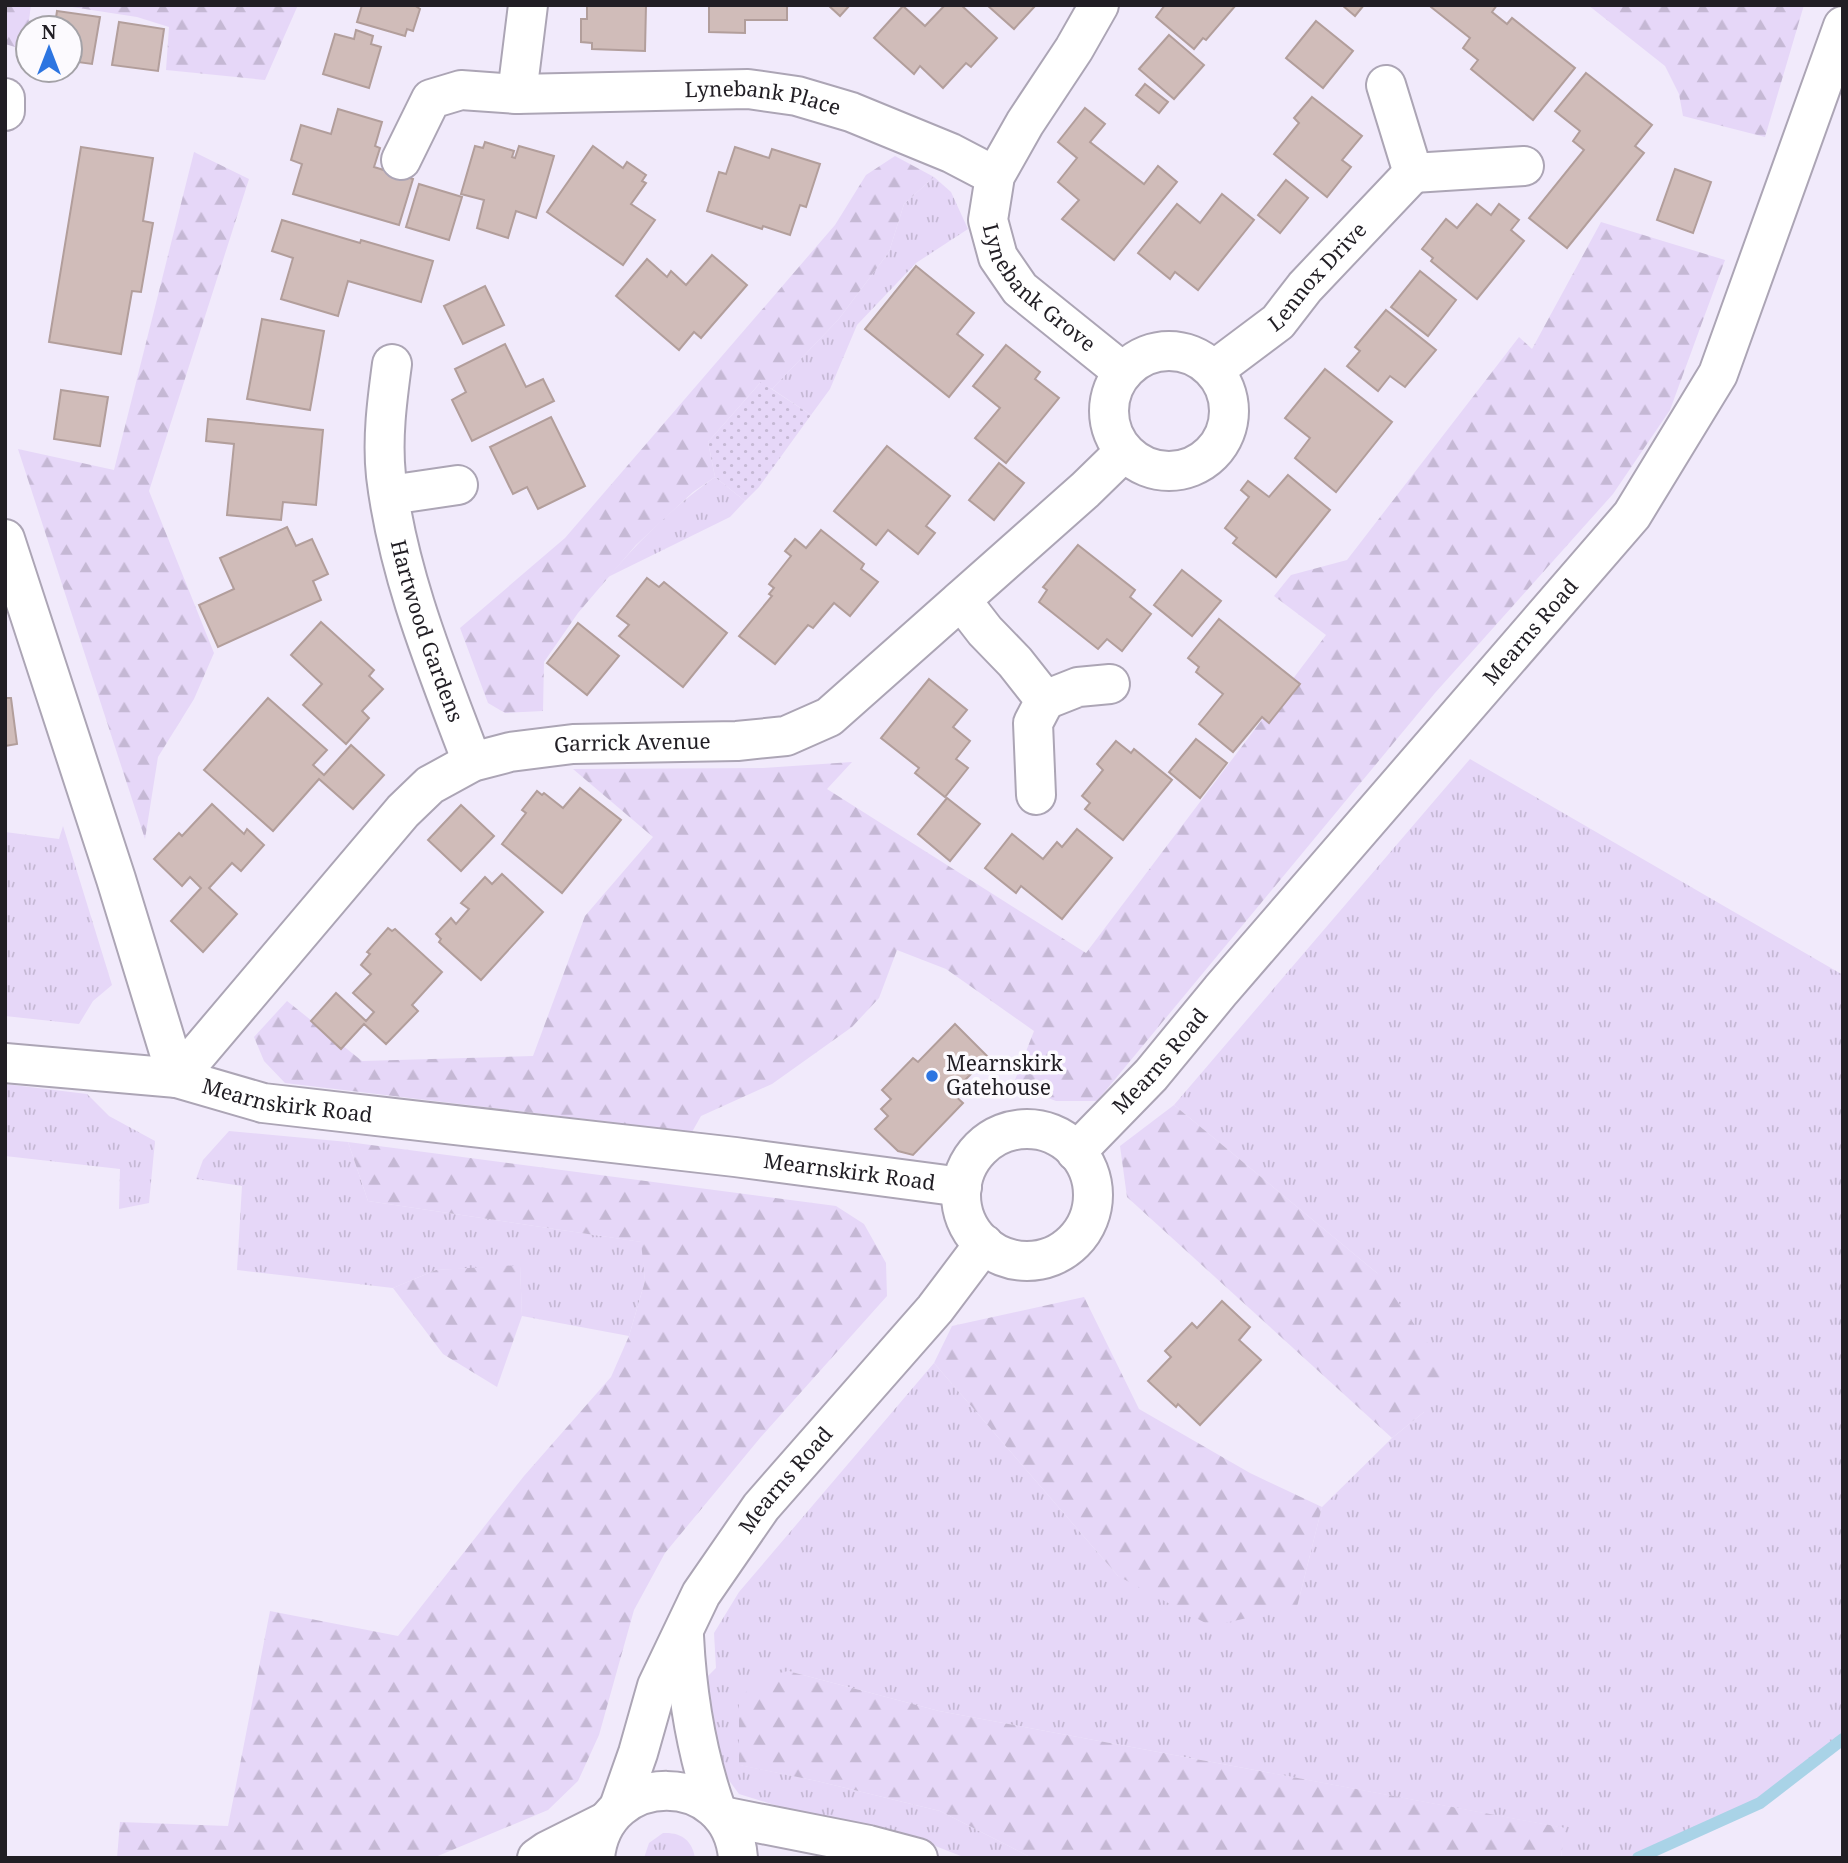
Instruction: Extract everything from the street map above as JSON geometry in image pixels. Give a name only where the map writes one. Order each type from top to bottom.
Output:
[{"type":"main road","points":[[517,94],[528,5]]},
{"type":"main road","name":"Lynebank Grove","points":[[1099,5],[1074,49],[1025,122],[995,176],[988,220],[998,257],[1020,289],[1123,372]]},
{"type":"main road","name":"Mearns Road","points":[[1076,1152],[1150,1075],[1230,979],[1632,516],[1718,374],[1843,26]]},
{"type":"main road","points":[[1386,85],[1413,173],[1524,166]]},
{"type":"main road","name":"Lynebank Place","points":[[401,160],[431,99],[461,90],[517,94],[602,90],[748,89],[797,96],[876,123],[951,153],[995,176]]},
{"type":"main road","points":[[5,98],[5,111]]},
{"type":"main road","name":"Lennox Drive","points":[[1214,370],[1278,322],[1305,287],[1413,173]]},
{"type":"main road","points":[[1158,351],[1178,351],[1198,357],[1214,370],[1225,387],[1230,405],[1229,424],[1222,442],[1210,456],[1194,467],[1176,472],[1157,471],[1139,464],[1124,452],[1114,438],[1109,421],[1109,403],[1114,386],[1123,372],[1139,359],[1158,351]]},
{"type":"main road","name":"Hartwood Gardens","points":[[392,364],[385,416],[386,475],[399,545],[415,610],[472,762]]},
{"type":"main road","name":"Garrick Avenue","points":[[177,1077],[403,811],[430,785],[472,762],[510,752],[573,744],[737,741],[786,736],[829,717],[1124,452]]},
{"type":"main road","points":[[390,495],[458,485]]},
{"type":"main road","name":"Mearnskirk Road","points":[[5,539],[116,879],[177,1077],[263,1103],[735,1157],[962,1187]]},
{"type":"main road","points":[[961,600],[1045,700]]},
{"type":"main road","points":[[1036,795],[1033,723],[1045,700],[1078,687],[1110,684]]},
{"type":"main road","points":[[5,1063],[177,1077]]},
{"type":"main road","points":[[1024,1129],[1046,1132],[1066,1141],[1081,1157],[1090,1177],[1093,1198],[1088,1220],[1076,1239],[1059,1252],[1038,1260],[1016,1260],[996,1253],[984,1244],[968,1224],[961,1204],[962,1187],[970,1162],[984,1144],[1002,1133],[1024,1129]]},
{"type":"main road","name":"Mearns Road","points":[[596,1858],[597,1844],[613,1814],[638,1753],[657,1686],[701,1594],[761,1507],[935,1309],[984,1244]]},
{"type":"main road","points":[[683,1630],[687,1691],[698,1751],[719,1812],[733,1834],[738,1858]]},
{"type":"main road","points":[[537,1858],[613,1814],[634,1797],[668,1789],[702,1799],[719,1812],[918,1858]]},
{"type":"green space","points":[[5,5],[31,5],[30,14],[14,14],[14,47],[5,44]]},
{"type":"green space","points":[[59,5],[298,5],[265,80],[166,70],[169,27],[137,17]]},
{"type":"green space","points":[[1588,5],[1804,5],[1765,137],[1683,116],[1679,94],[1665,66]]},
{"type":"green space","points":[[194,152],[249,179],[149,491],[214,653],[194,699],[158,757],[145,839],[18,449],[114,470]]},
{"type":"green space","points":[[895,156],[934,177],[904,204],[889,252],[838,320],[772,389],[760,383],[708,442],[715,477],[693,492],[636,545],[578,613],[544,662],[543,711],[505,713],[488,703],[460,628],[565,538],[835,225],[866,175]]},
{"type":"green space","points":[[934,177],[951,192],[968,229],[916,263],[857,325],[830,389],[811,415],[772,389],[838,320],[889,252],[904,204]]},
{"type":"green space","points":[[1601,222],[1725,260],[1670,410],[1613,494],[1435,693],[1097,1101],[1056,1101],[1013,1085],[1034,1031],[946,969],[897,950],[879,998],[852,1027],[772,1084],[701,1116],[692,1132],[285,1083],[264,1061],[254,1037],[287,1001],[362,1061],[533,1056],[585,916],[653,837],[573,769],[763,768],[852,762],[827,789],[1086,953],[1326,635],[1274,596],[1291,575],[1347,560],[1519,337],[1532,349]]},
{"type":"green space","points":[[761,382],[811,415],[759,487],[745,501],[715,477],[708,442]]},
{"type":"green space","points":[[715,477],[745,501],[730,517],[608,577],[658,524]]},
{"type":"green space","points":[[1470,759],[1843,975],[1843,1739],[1760,1803],[1638,1858],[1561,1858],[1564,1828],[939,1711],[788,1671],[740,1765],[940,1811],[1032,1858],[966,1858],[920,1840],[781,1807],[739,1794],[728,1779],[709,1722],[708,1676],[716,1668],[714,1633],[739,1592],[934,1363],[1118,1576],[1297,1607],[1322,1507],[1392,1438],[1424,1412],[1377,1273],[1174,1105]]},
{"type":"green space","points":[[63,826],[112,985],[93,1001],[79,1024],[5,1016],[5,832],[59,839]]},
{"type":"green space","points":[[5,1084],[87,1094],[109,1116],[155,1141],[149,1203],[119,1209],[120,1169],[5,1156]]},
{"type":"green space","points":[[1174,1105],[1377,1273],[1451,1375],[1424,1412],[1392,1438],[1127,1197],[1120,1146]]},
{"type":"green space","points":[[229,1131],[348,1142],[368,1201],[642,1242],[645,1281],[629,1336],[522,1316],[520,1266],[436,1270],[393,1288],[237,1270],[242,1186],[196,1179],[203,1160]]},
{"type":"green space","points":[[348,1142],[836,1206],[864,1224],[886,1263],[887,1296],[760,1438],[665,1553],[634,1610],[599,1735],[578,1781],[548,1810],[433,1858],[117,1858],[120,1822],[228,1826],[270,1611],[398,1636],[524,1476],[611,1377],[629,1336],[645,1281],[641,1242],[368,1201]]},
{"type":"green space","points":[[520,1265],[522,1316],[497,1387],[443,1354],[393,1288],[436,1270]]},
{"type":"green space","points":[[1084,1297],[1139,1409],[1250,1473],[1322,1507],[1297,1607],[1211,1626],[1118,1576],[934,1363],[952,1326]]},
{"type":"green space","points":[[788,1671],[939,1711],[1565,1828],[1561,1858],[1032,1858],[940,1811],[739,1765],[739,1704],[754,1679]]},
{"type":"green space","points":[[663,1833],[685,1838],[695,1858],[644,1858],[649,1843]]},
{"type":"building","points":[[362,5],[414,5],[420,9],[413,31],[407,29],[405,36],[357,22]]},
{"type":"building","points":[[587,5],[646,5],[645,51],[592,49],[592,43],[581,42],[581,19],[587,19]]},
{"type":"building","points":[[709,5],[787,5],[787,20],[745,20],[745,33],[709,32]]},
{"type":"building","points":[[828,5],[850,5],[840,16]]},
{"type":"building","points":[[945,5],[961,5],[997,38],[971,67],[966,63],[943,88],[920,66],[914,74],[874,38],[903,6],[925,26]]},
{"type":"building","points":[[987,5],[1036,5],[1014,29]]},
{"type":"building","points":[[1165,5],[1236,5],[1206,40],[1203,38],[1194,49],[1156,17]]},
{"type":"building","points":[[1342,5],[1364,5],[1355,16]]},
{"type":"building","points":[[1497,5],[1492,12],[1507,24],[1512,18],[1575,68],[1533,120],[1471,69],[1478,60],[1463,48],[1470,38],[1431,7]]},
{"type":"building","points":[[57,11],[78,14],[57,14]]},
{"type":"building","points":[[84,15],[100,17],[92,64],[84,63]]},
{"type":"building","points":[[1316,21],[1353,51],[1323,88],[1286,58]]},
{"type":"building","points":[[119,22],[164,29],[158,71],[112,65]]},
{"type":"building","points":[[356,30],[373,36],[371,44],[381,47],[369,88],[323,74],[335,34],[354,39]]},
{"type":"building","points":[[1169,35],[1204,65],[1174,99],[1139,69]]},
{"type":"building","points":[[1586,73],[1652,125],[1635,146],[1644,153],[1567,248],[1529,218],[1584,150],[1573,141],[1580,131],[1555,111]]},
{"type":"building","points":[[1145,84],[1168,102],[1159,113],[1136,95]]},
{"type":"building","points":[[1312,97],[1362,136],[1342,160],[1351,167],[1327,197],[1274,154],[1299,123],[1294,118]]},
{"type":"building","points":[[1085,108],[1105,124],[1090,142],[1144,184],[1158,166],[1177,182],[1114,260],[1062,219],[1079,200],[1058,182],[1077,158],[1058,142]]},
{"type":"building","points":[[338,109],[382,122],[375,146],[380,148],[374,167],[413,179],[399,225],[293,194],[302,164],[291,160],[301,125],[331,134]]},
{"type":"building","points":[[485,142],[514,151],[512,157],[515,158],[519,146],[554,156],[536,218],[516,211],[508,238],[477,228],[484,200],[461,194],[475,146],[483,148]]},
{"type":"building","points":[[593,146],[623,168],[627,162],[646,175],[642,181],[646,183],[631,204],[655,220],[623,265],[547,212]]},
{"type":"building","points":[[81,147],[153,158],[143,221],[153,223],[141,292],[132,291],[121,354],[49,342]]},
{"type":"building","points":[[735,147],[769,158],[772,149],[820,164],[806,207],[800,205],[790,235],[707,211],[719,172],[726,174]]},
{"type":"building","points":[[1675,169],[1711,182],[1693,233],[1657,220]]},
{"type":"building","points":[[1286,180],[1308,198],[1280,233],[1258,215]]},
{"type":"building","points":[[419,184],[462,197],[449,240],[406,227]]},
{"type":"building","points":[[1222,194],[1254,220],[1198,290],[1175,272],[1170,279],[1138,253],[1177,204],[1200,223]]},
{"type":"building","points":[[1477,204],[1491,215],[1499,204],[1519,220],[1511,230],[1524,241],[1477,299],[1431,261],[1433,258],[1422,249],[1446,219],[1457,228]]},
{"type":"building","points":[[282,220],[433,261],[421,302],[348,281],[338,316],[281,299],[293,258],[272,251]]},
{"type":"building","points":[[712,255],[747,285],[701,338],[694,332],[679,350],[616,296],[647,259],[667,277],[671,271],[686,285]]},
{"type":"building","points":[[916,266],[974,313],[957,334],[983,355],[949,397],[865,329]]},
{"type":"building","points":[[1420,271],[1456,300],[1428,336],[1391,307]]},
{"type":"building","points":[[485,286],[504,325],[463,344],[444,306]]},
{"type":"building","points":[[1386,310],[1436,350],[1405,387],[1390,376],[1378,391],[1347,366],[1360,351],[1355,347]]},
{"type":"building","points":[[262,319],[324,331],[310,410],[247,399]]},
{"type":"building","points":[[505,344],[526,387],[543,379],[554,401],[472,441],[452,400],[466,392],[455,369]]},
{"type":"building","points":[[1006,345],[1040,372],[1035,379],[1059,398],[1006,463],[975,438],[1000,408],[973,386]]},
{"type":"building","points":[[1325,369],[1392,422],[1336,492],[1295,458],[1310,438],[1285,418]]},
{"type":"building","points":[[61,390],[108,397],[100,446],[54,439]]},
{"type":"building","points":[[551,417],[585,486],[538,509],[527,487],[513,494],[490,447]]},
{"type":"building","points":[[208,419],[323,430],[316,505],[283,502],[281,520],[227,515],[234,444],[206,441]]},
{"type":"building","points":[[887,446],[950,496],[926,526],[935,533],[918,554],[888,530],[876,545],[834,511]]},
{"type":"building","points":[[999,463],[1024,483],[994,520],[969,500]]},
{"type":"building","points":[[1288,475],[1330,510],[1276,577],[1233,543],[1237,538],[1225,528],[1249,497],[1241,490],[1248,481],[1269,497]]},
{"type":"building","points":[[287,527],[296,546],[312,539],[328,574],[313,581],[321,600],[218,647],[199,605],[234,589],[220,558]]},
{"type":"building","points":[[821,530],[864,564],[861,569],[878,582],[850,616],[834,603],[813,628],[808,625],[775,664],[739,636],[772,596],[769,594],[774,588],[769,584],[791,556],[785,551],[795,539],[806,548]]},
{"type":"building","points":[[1078,545],[1135,590],[1130,597],[1151,614],[1122,651],[1107,639],[1098,649],[1039,602],[1047,590],[1043,587]]},
{"type":"building","points":[[1182,570],[1221,601],[1192,636],[1154,605]]},
{"type":"building","points":[[647,578],[659,587],[664,582],[727,633],[683,687],[619,636],[629,625],[617,616]]},
{"type":"building","points":[[1219,619],[1300,684],[1269,723],[1262,717],[1233,752],[1199,724],[1223,694],[1196,672],[1199,667],[1188,658]]},
{"type":"building","points":[[321,622],[374,670],[369,676],[383,689],[362,711],[369,718],[346,744],[303,705],[322,684],[291,655]]},
{"type":"building","points":[[578,623],[619,656],[587,695],[547,663]]},
{"type":"building","points":[[929,679],[967,710],[953,727],[970,741],[956,759],[968,768],[945,797],[915,773],[919,768],[881,738]]},
{"type":"building","points":[[5,698],[11,698],[17,744],[5,746]]},
{"type":"building","points":[[268,698],[327,750],[313,765],[324,775],[351,745],[384,775],[353,809],[319,779],[273,831],[204,770]]},
{"type":"building","points":[[1196,739],[1227,763],[1200,798],[1169,772]]},
{"type":"building","points":[[1116,741],[1131,753],[1134,749],[1172,780],[1123,840],[1085,809],[1090,803],[1082,796],[1103,770],[1097,764]]},
{"type":"building","points":[[580,788],[621,820],[562,893],[502,844],[526,813],[522,810],[537,791],[542,795],[544,793],[563,808]]},
{"type":"building","points":[[947,798],[980,824],[950,861],[918,834]]},
{"type":"building","points":[[212,804],[244,834],[247,829],[264,845],[241,871],[232,863],[209,888],[237,914],[203,952],[171,921],[201,888],[190,877],[182,886],[154,859],[179,833],[182,836]]},
{"type":"building","points":[[461,805],[494,836],[461,871],[428,840]]},
{"type":"building","points":[[1077,829],[1112,858],[1062,919],[1021,886],[1016,893],[985,868],[1012,834],[1043,859],[1057,842],[1062,847]]},
{"type":"building","points":[[502,874],[543,912],[481,980],[439,942],[441,939],[436,934],[451,918],[456,924],[469,909],[461,903],[485,877],[492,884]]},
{"type":"building","points":[[388,928],[392,931],[395,929],[442,972],[412,1005],[418,1011],[386,1044],[364,1024],[341,1049],[311,1021],[336,993],[366,1021],[374,1012],[353,993],[371,974],[361,965],[370,954],[367,952]]},
{"type":"building","name":"Mearnskirk Gatehouse","points":[[955,1024],[988,1057],[952,1093],[963,1103],[913,1155],[898,1151],[875,1129],[888,1116],[881,1109],[891,1099],[882,1090],[913,1058],[918,1062]]},
{"type":"building","points":[[1222,1301],[1250,1327],[1239,1340],[1261,1360],[1200,1425],[1148,1381],[1171,1357],[1165,1351],[1192,1323],[1197,1328]]},
{"type":"waterway","points":[[1638,1858],[1760,1803],[1843,1739]]},
{"type":"place","name":"Mearnskirk Gatehouse","points":[[932,1076]]}]
